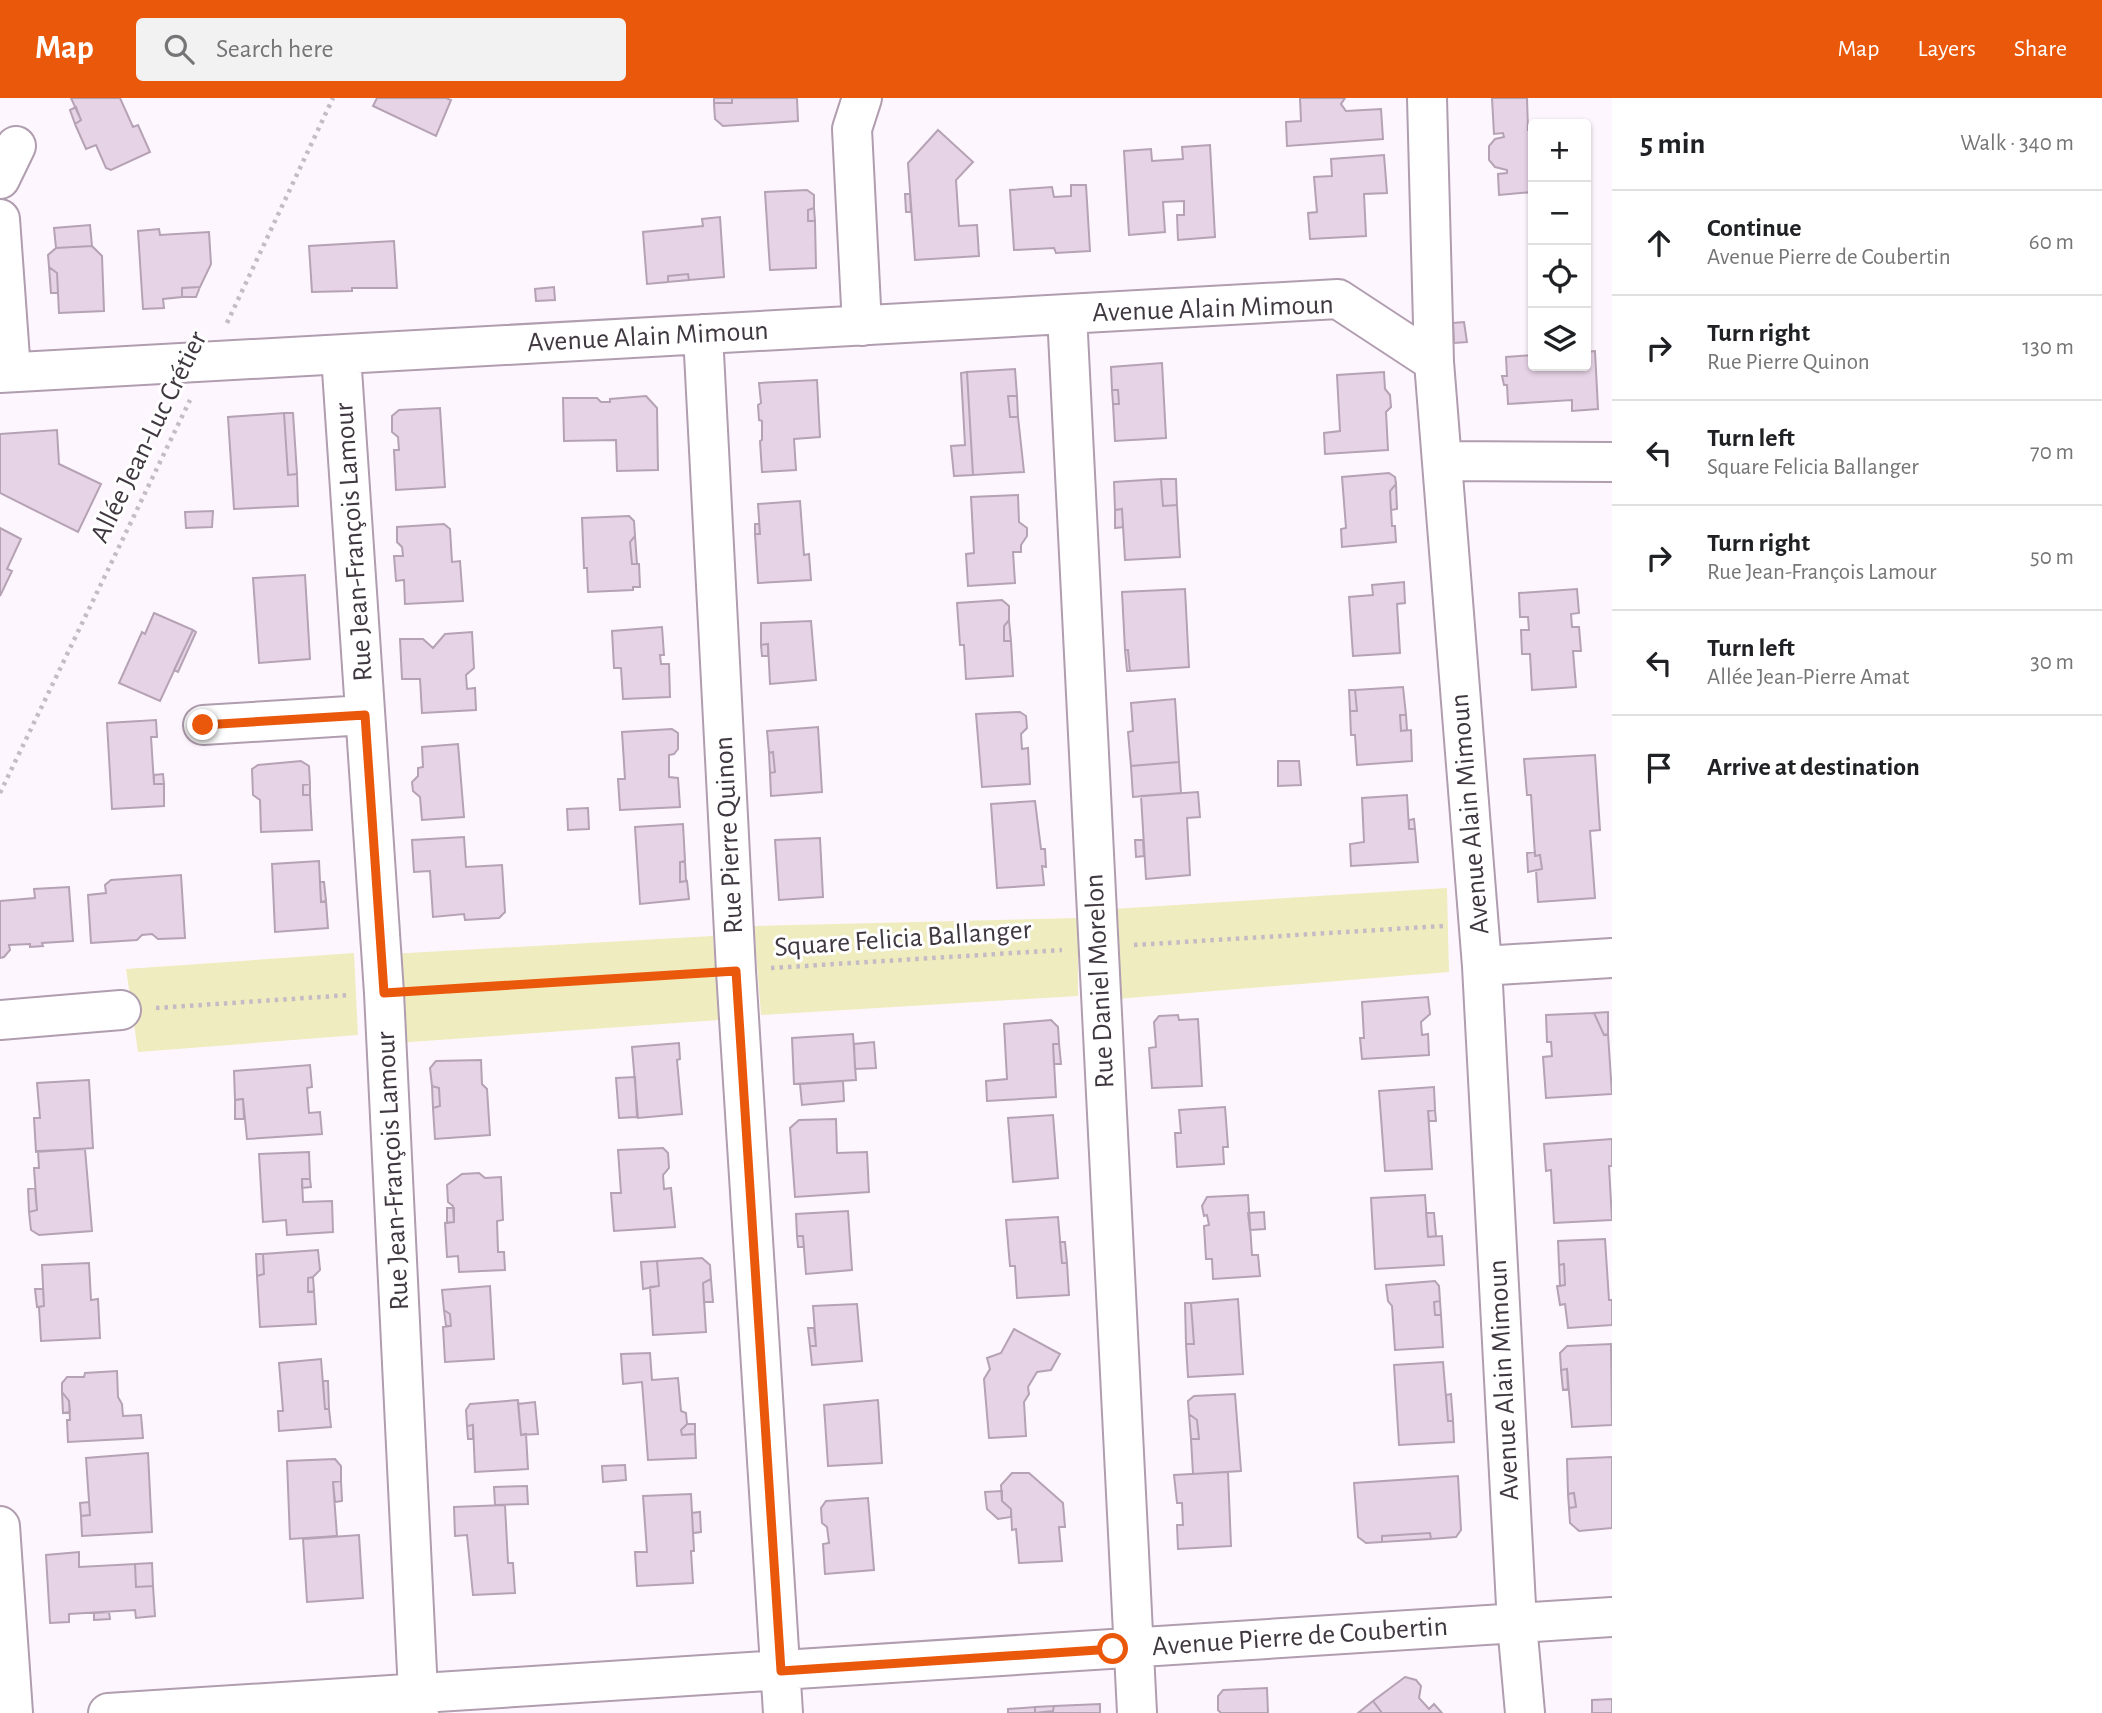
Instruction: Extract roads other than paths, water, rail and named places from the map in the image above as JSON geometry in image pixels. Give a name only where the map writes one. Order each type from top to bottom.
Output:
[{"type":"street","points":[[862,98],[852,129],[862,326]]},
{"type":"street","points":[[1427,98],[1434,362]]},
{"type":"street","points":[[0,219],[6,373]]},
{"type":"street","name":"Avenue Alain Mimoun","points":[[6,373],[1338,299],[1434,362],[1482,966],[1517,1624],[1525,1713]]},
{"type":"street","name":"Rue Daniel Morelon","points":[[1067,314],[1138,1713]]},
{"type":"street","name":"Rue Pierre Quinon","points":[[704,334],[736,971],[783,1713]]},
{"type":"street","name":"Rue Jean-François Lamour","points":[[341,355],[384,993],[418,1703]]},
{"type":"street","points":[[1442,461],[1612,462]]},
{"type":"street","points":[[203,725],[365,715]]},
{"type":"street","points":[[1482,966],[1612,958]]},
{"type":"street","points":[[0,1020],[121,1010]]},
{"type":"street","points":[[0,1526],[13,1713]]},
{"type":"street","name":"Avenue Pierre de Coubertin","points":[[108,1713],[418,1703],[781,1671],[1612,1618]]}]
